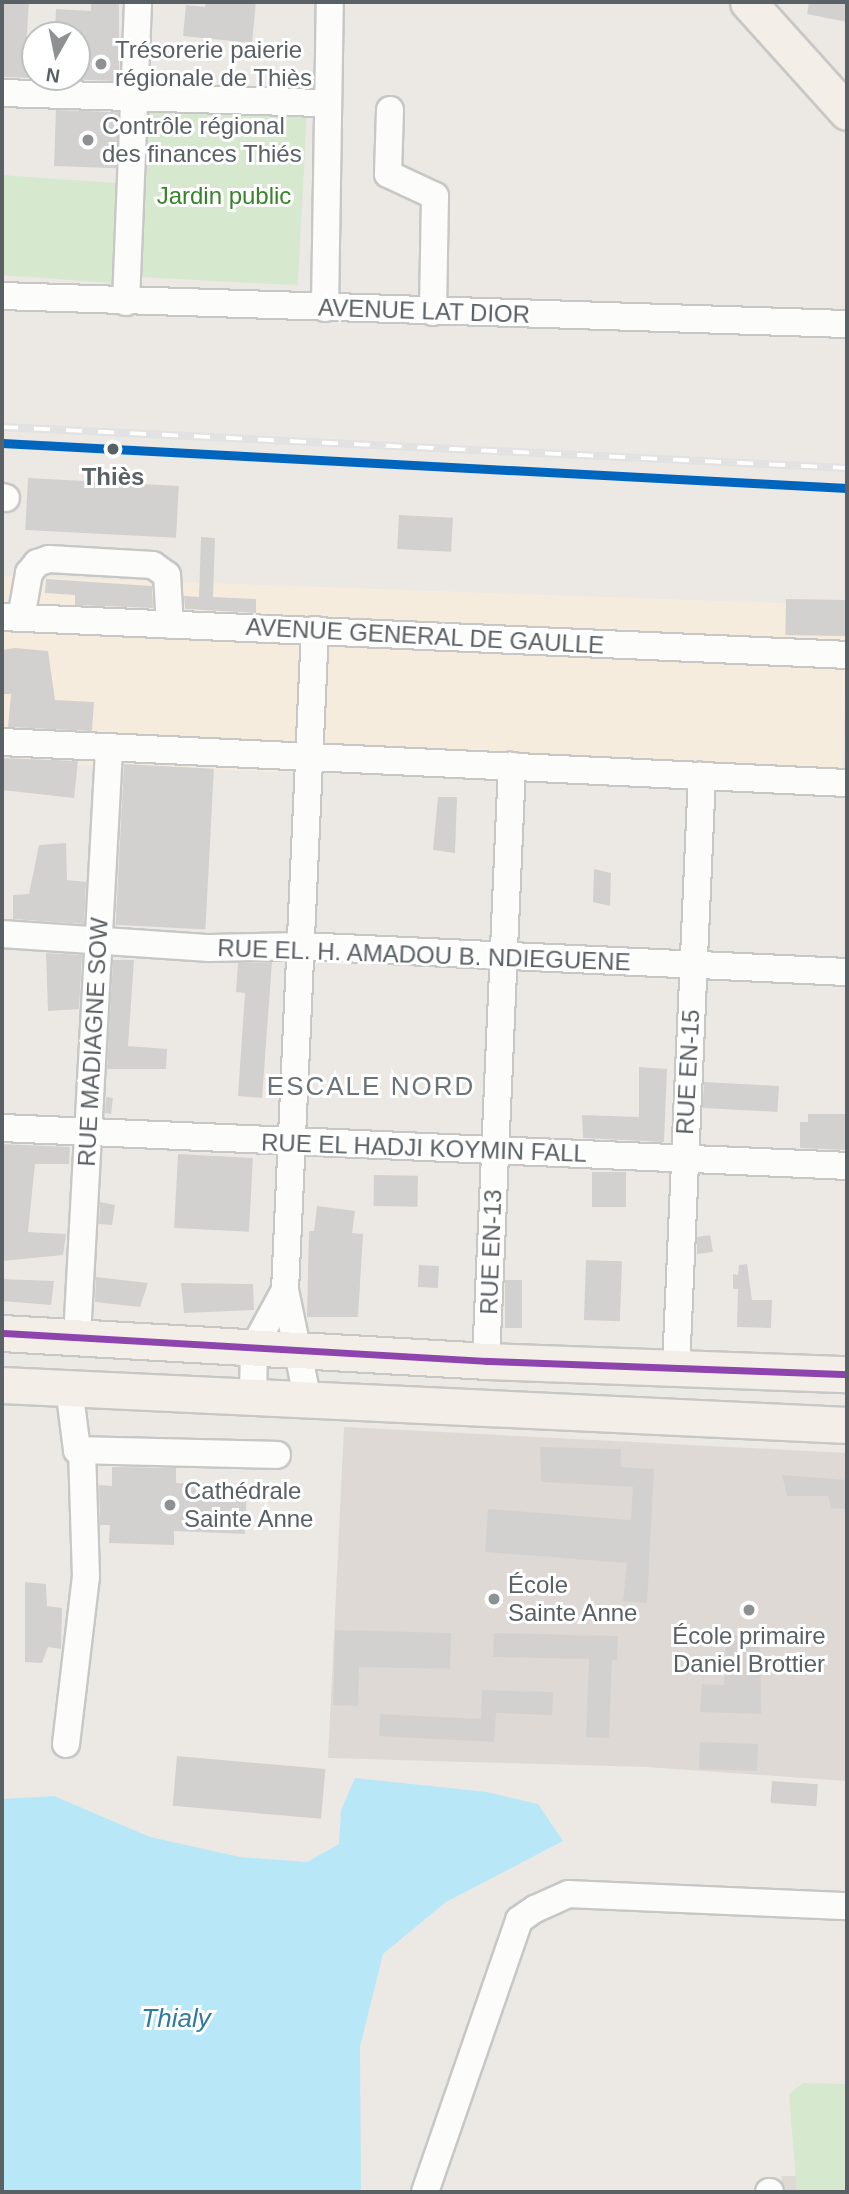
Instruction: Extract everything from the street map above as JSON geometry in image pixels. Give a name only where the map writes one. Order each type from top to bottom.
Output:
[{"type":"main road","points":[[763,7],[847,112]]},
{"type":"main road","points":[[2,1333],[486,1361],[847,1374]]},
{"type":"main road","points":[[2,1385],[847,1425]]},
{"type":"street","points":[[127,302],[138,2]]},
{"type":"street","points":[[325,308],[330,2]]},
{"type":"street","points":[[2,93],[328,103]]},
{"type":"street","points":[[390,110],[388,174],[435,197],[433,312]]},
{"type":"street","name":"AVENUE LAT DIOR","points":[[2,296],[847,324]]},
{"type":"street","points":[[11,617],[29,573],[37,563],[49,559],[153,565],[167,575],[170,625]]},
{"type":"street","name":"AVENUE GENERAL DE GAULLE","points":[[11,617],[847,655]]},
{"type":"street","points":[[308,1401],[300,1350],[285,1290],[312,756],[315,630]]},
{"type":"street","points":[[2,742],[847,783]]},
{"type":"street","name":"RUE MADIAGNE SOW","points":[[77,1336],[109,748]]},
{"type":"street","name":"RUE EN-13","points":[[486,1361],[512,766]]},
{"type":"street","name":"RUE EN-15","points":[[676,1368],[702,776]]},
{"type":"street","name":"RUE EL. H. AMADOU B. NDIEGUENE","points":[[2,934],[210,948],[302,946],[847,972]]},
{"type":"street","name":"RUE EL HADJI KOYMIN FALL","points":[[2,1128],[847,1166]]},
{"type":"street","points":[[253,1398],[254,1347],[285,1290]]},
{"type":"street","points":[[69,1388],[73,1447],[82,1451],[277,1455]]},
{"type":"street","points":[[66,1744],[86,1577],[82,1451]]},
{"type":"street","points":[[425,2192],[519,1920],[535,1909],[569,1894],[847,1906]]},
{"type":"shaded area","points":[[2,576],[847,606],[841,791],[2,762]]},
{"type":"shaded area","name":"École Sainte Anne","points":[[344,1427],[847,1453],[847,1781],[646,1767],[328,1758]]},
{"type":"shaded area","points":[[782,2176],[796,2176],[797,2192],[780,2192]]},
{"type":"green space","name":"Jardin public","points":[[143,107],[307,116],[298,285],[134,277]]},
{"type":"green space","points":[[2,175],[119,183],[112,283],[2,275]]},
{"type":"green space","points":[[803,2083],[847,2084],[847,2192],[797,2192],[789,2094]]},
{"type":"water","name":"Thialy","points":[[355,1778],[487,1792],[538,1804],[563,1841],[446,1902],[383,1954],[360,2047],[361,2192],[2,2192],[2,1799],[54,1796],[150,1837],[240,1857],[307,1862],[339,1844],[341,1810]]},
{"type":"building","points":[[2,2],[29,2],[28,21],[21,21],[21,78],[2,77]]},
{"type":"building","points":[[91,2],[119,2],[119,81],[91,80],[91,21],[56,21],[56,9],[91,11]]},
{"type":"building","points":[[206,2],[256,2],[252,43],[183,36],[186,5],[205,7]]},
{"type":"building","points":[[809,2],[847,2],[847,22],[807,14]]},
{"type":"building","name":"Contrôle régional des finances Thiés","points":[[56,110],[118,112],[116,168],[54,166]]},
{"type":"building","points":[[28,478],[179,486],[176,538],[25,530]]},
{"type":"building","points":[[399,515],[453,518],[451,552],[397,549]]},
{"type":"building","points":[[201,537],[215,538],[213,597],[256,599],[256,613],[185,609],[184,596],[199,597]]},
{"type":"building","points":[[46,579],[152,586],[153,608],[75,605],[75,595],[45,593]]},
{"type":"building","points":[[786,599],[847,600],[846,636],[785,635]]},
{"type":"building","points":[[15,648],[48,651],[55,700],[94,702],[92,731],[8,727],[11,694],[2,694],[2,650]]},
{"type":"building","points":[[2,758],[78,761],[74,798],[2,790]]},
{"type":"building","points":[[124,764],[214,769],[205,929],[116,925]]},
{"type":"building","points":[[438,797],[457,797],[455,853],[433,850]]},
{"type":"building","points":[[66,843],[67,880],[86,882],[84,924],[13,919],[13,895],[29,894],[39,845]]},
{"type":"building","points":[[594,869],[611,873],[610,906],[593,902]]},
{"type":"building","points":[[46,953],[82,955],[79,1009],[48,1011]]},
{"type":"building","points":[[113,960],[134,960],[128,1046],[167,1049],[166,1069],[107,1069]]},
{"type":"building","points":[[272,962],[262,1098],[238,1096],[245,993],[236,992],[238,963]]},
{"type":"building","points":[[639,1067],[667,1069],[664,1142],[583,1138],[582,1115],[639,1117]]},
{"type":"building","points":[[704,1082],[779,1086],[778,1112],[703,1108]]},
{"type":"building","points":[[106,1097],[113,1098],[111,1114],[105,1113]]},
{"type":"building","points":[[808,1114],[847,1114],[847,1150],[800,1148],[800,1122],[808,1122]]},
{"type":"building","points":[[2,1144],[70,1147],[69,1164],[35,1164],[28,1232],[66,1234],[63,1255],[2,1261]]},
{"type":"building","points":[[178,1154],[253,1158],[249,1232],[174,1228]]},
{"type":"building","points":[[592,1172],[626,1172],[626,1207],[592,1207]]},
{"type":"building","points":[[374,1175],[418,1176],[417,1207],[373,1206]]},
{"type":"building","points":[[100,1202],[115,1205],[112,1225],[99,1224]]},
{"type":"building","points":[[317,1206],[355,1211],[352,1233],[363,1234],[358,1317],[307,1317],[309,1231],[314,1231]]},
{"type":"building","points":[[710,1235],[713,1252],[697,1254],[697,1237]]},
{"type":"building","points":[[586,1260],[622,1261],[620,1321],[584,1320]]},
{"type":"building","points":[[747,1264],[752,1300],[772,1300],[771,1328],[737,1327],[738,1289],[733,1289],[733,1274],[738,1275],[739,1265]]},
{"type":"building","points":[[419,1265],[439,1266],[438,1288],[418,1287]]},
{"type":"building","points":[[96,1277],[148,1283],[140,1307],[95,1302]]},
{"type":"building","points":[[2,1279],[54,1281],[51,1305],[2,1301]]},
{"type":"building","points":[[505,1280],[522,1280],[522,1328],[505,1328]]},
{"type":"building","points":[[181,1283],[253,1284],[254,1310],[184,1313]]},
{"type":"building","points":[[540,1447],[621,1449],[621,1467],[654,1469],[647,1603],[623,1601],[627,1563],[485,1552],[488,1509],[631,1520],[633,1487],[541,1482]]},
{"type":"building","name":"Cathédrale Sainte Anne","points":[[112,1467],[176,1468],[176,1483],[247,1486],[245,1534],[174,1531],[174,1545],[109,1543],[110,1525],[100,1525],[99,1485],[112,1486]]},
{"type":"building","points":[[782,1475],[847,1480],[847,1509],[831,1508],[828,1496],[787,1496]]},
{"type":"building","points":[[25,1582],[46,1584],[47,1606],[62,1608],[61,1649],[48,1647],[42,1663],[25,1662]]},
{"type":"building","points":[[335,1630],[451,1633],[450,1669],[359,1667],[358,1706],[333,1705]]},
{"type":"building","points":[[494,1633],[618,1636],[617,1660],[612,1660],[609,1738],[586,1737],[589,1659],[493,1657]]},
{"type":"building","points":[[726,1635],[760,1638],[761,1714],[700,1712],[702,1684],[724,1685]]},
{"type":"building","points":[[482,1690],[553,1692],[552,1715],[496,1713],[494,1742],[379,1736],[380,1714],[481,1719]]},
{"type":"building","points":[[700,1742],[758,1744],[757,1771],[699,1769]]},
{"type":"building","points":[[177,1756],[325,1769],[321,1819],[173,1806]]},
{"type":"building","points":[[772,1781],[818,1784],[816,1806],[770,1803]]},
{"type":"railway","points":[[2,427],[847,468]]},
{"type":"railway","points":[[2,443],[113,448]]},
{"type":"transit line","points":[[2,443],[847,488]]},
{"type":"transit line","points":[[2,1333],[486,1361],[847,1374]]},
{"type":"place","name":"Trésorerie paierie régionale de Thiès","points":[[101,64]]},
{"type":"place","name":"Contrôle régional des finances Thiés","points":[[88,140]]},
{"type":"place","name":"Thiès","points":[[113,449]]},
{"type":"place","name":"Cathédrale Sainte Anne","points":[[170,1505]]},
{"type":"place","name":"École Sainte Anne","points":[[494,1599]]},
{"type":"place","name":"École primaire Daniel Brottier","points":[[749,1610]]},
{"type":"district","name":"ESCALE NORD","points":[[371,1087]]}]
